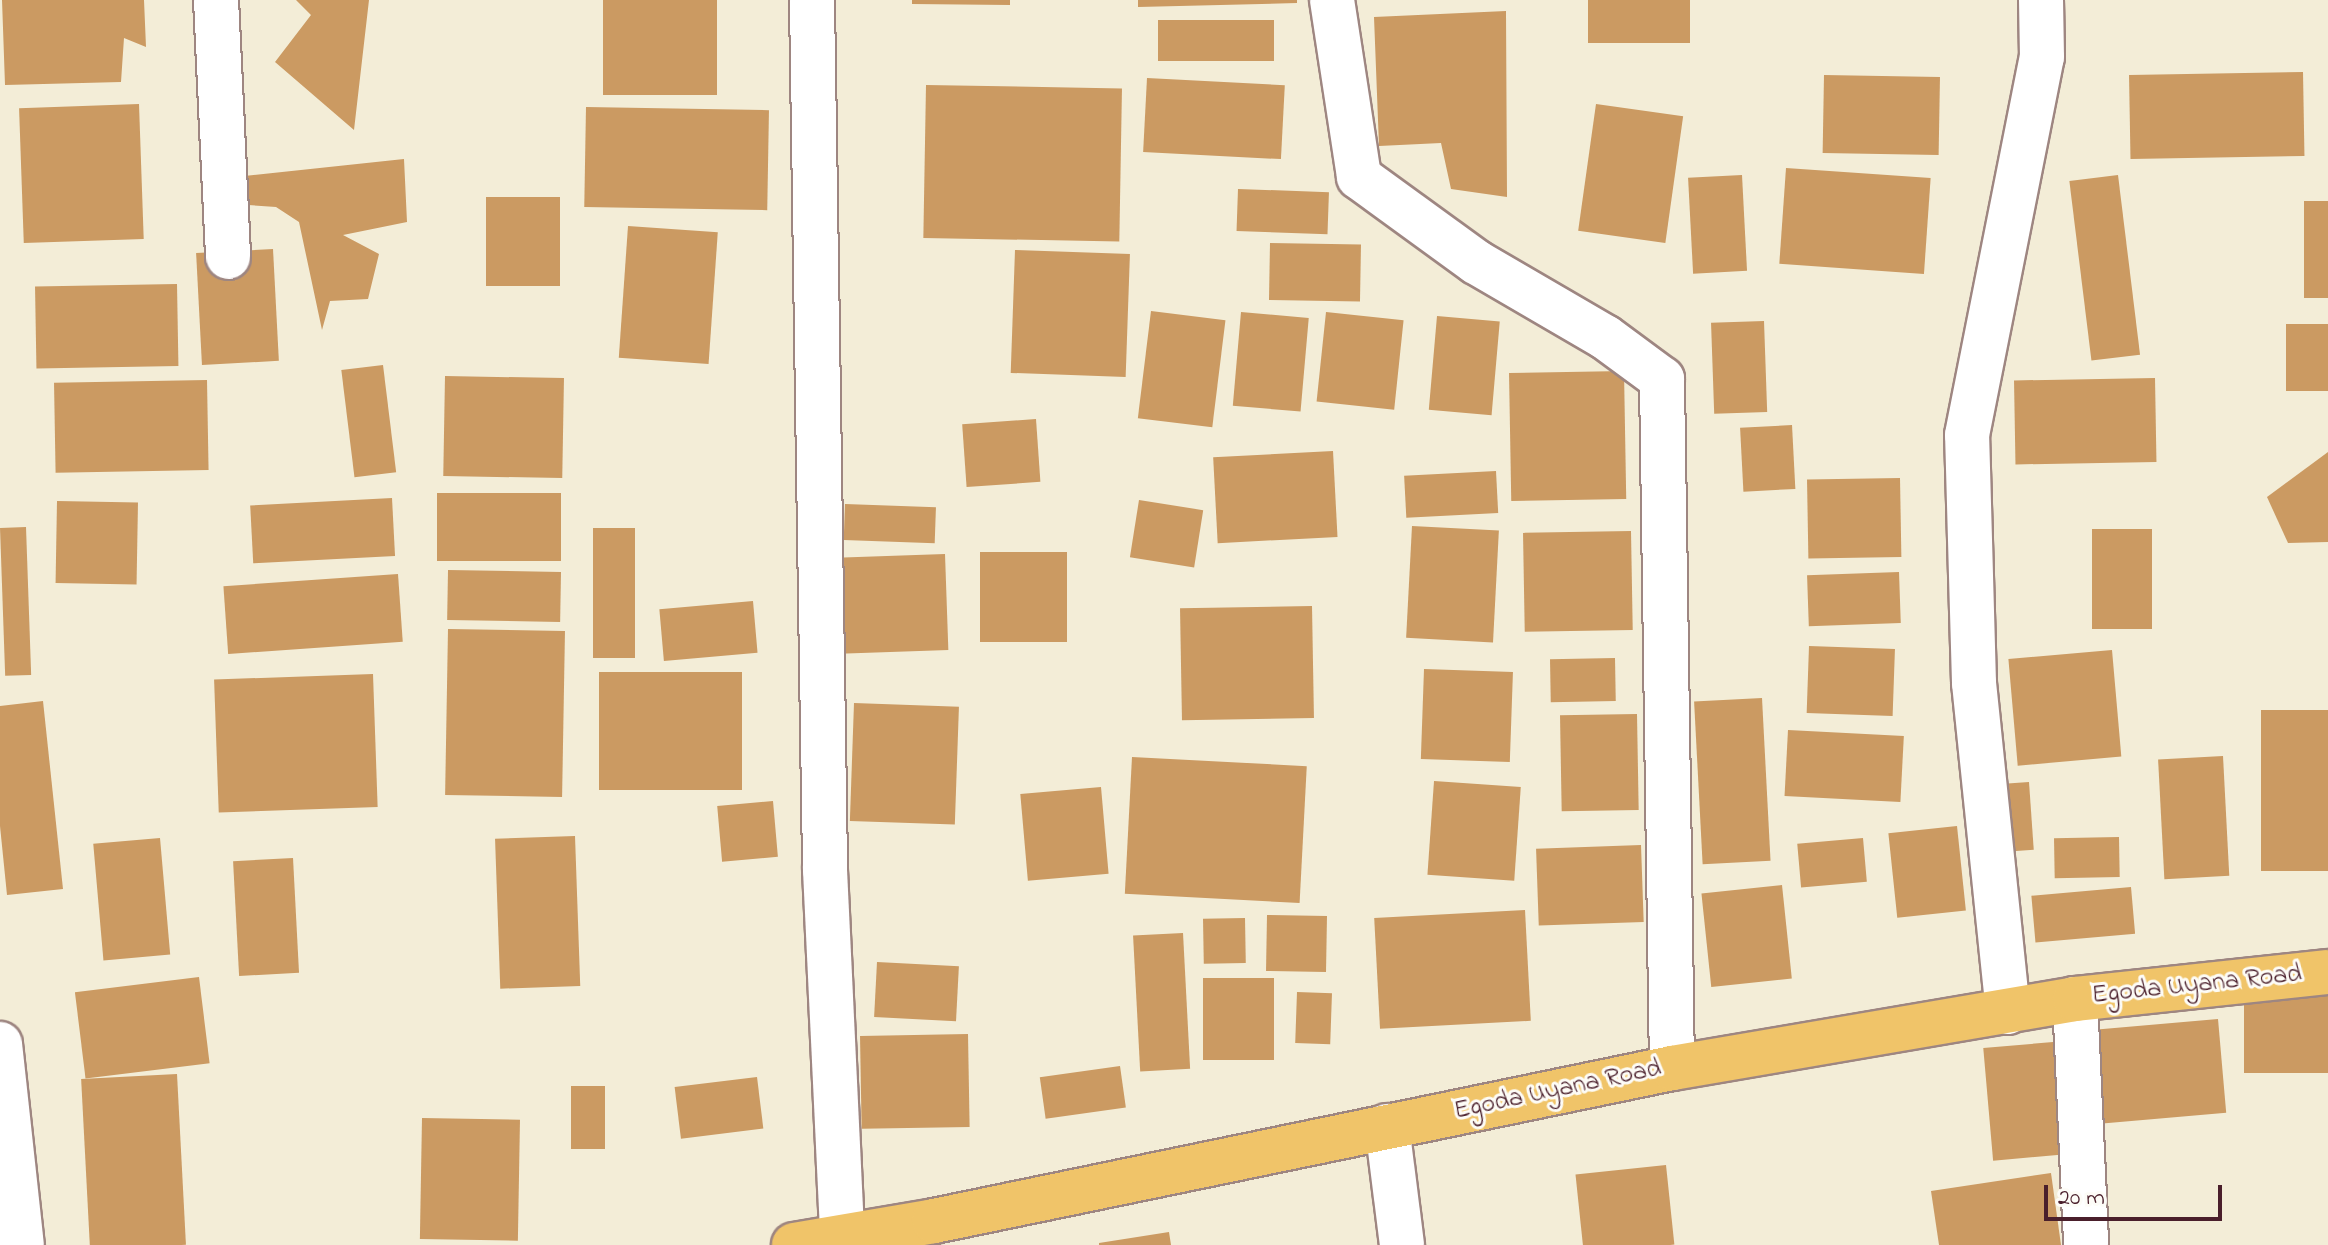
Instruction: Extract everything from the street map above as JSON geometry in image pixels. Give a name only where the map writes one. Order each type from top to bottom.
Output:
[{"type":"main road","name":"Egoda Uyana Road","points":[[794,1245],[842,1237],[937,1233],[1387,1126],[1672,1068],[2075,999],[2328,972]]},
{"type":"street","points":[[216,0],[228,257]]},
{"type":"street","points":[[812,0],[825,854],[842,1237]]},
{"type":"street","points":[[1332,0],[1359,177],[1476,262],[1605,337],[1662,379],[1672,1068]]},
{"type":"street","points":[[2008,1012],[1974,683],[1967,435],[2042,57],[2041,0]]},
{"type":"street","points":[[2075,999],[2086,1245]]},
{"type":"street","points":[[0,1044],[22,1245]]},
{"type":"street","points":[[1387,1126],[1402,1245]]},
{"type":"building","points":[[2,0],[144,0],[146,47],[124,38],[121,82],[5,85]]},
{"type":"building","points":[[296,0],[369,0],[354,130],[275,62],[311,15]]},
{"type":"building","points":[[603,0],[717,0],[717,95],[603,95]]},
{"type":"building","points":[[912,0],[1010,0],[1010,5],[912,4]]},
{"type":"building","points":[[1138,0],[1297,0],[1297,3],[1138,7]]},
{"type":"building","points":[[1588,0],[1690,0],[1690,43],[1588,43]]},
{"type":"building","points":[[1506,11],[1507,197],[1451,189],[1441,143],[1379,146],[1374,17]]},
{"type":"building","points":[[1158,20],[1274,20],[1274,61],[1158,61]]},
{"type":"building","points":[[2303,72],[2304,156],[2130,159],[2129,75]]},
{"type":"building","points":[[1824,75],[1940,77],[1939,155],[1823,153]]},
{"type":"building","points":[[1147,78],[1285,85],[1281,159],[1143,152]]},
{"type":"building","points":[[926,85],[1122,88],[1119,241],[923,238]]},
{"type":"building","points":[[139,104],[144,239],[24,243],[19,108]]},
{"type":"building","points":[[1596,104],[1683,116],[1665,243],[1578,231]]},
{"type":"building","points":[[586,107],[769,110],[767,210],[584,207]]},
{"type":"building","points":[[404,159],[407,222],[343,235],[379,254],[368,299],[330,301],[322,330],[299,222],[276,207],[218,203],[216,179]]},
{"type":"building","points":[[1786,168],[1931,178],[1924,274],[1779,264]]},
{"type":"building","points":[[1742,175],[1747,271],[1693,274],[1688,178]]},
{"type":"building","points":[[2118,175],[2140,355],[2091,361],[2069,181]]},
{"type":"building","points":[[1238,189],[1329,192],[1327,234],[1237,231]]},
{"type":"building","points":[[486,197],[560,197],[560,286],[486,286]]},
{"type":"building","points":[[2304,201],[2328,201],[2328,298],[2304,298]]},
{"type":"building","points":[[628,226],[718,232],[709,364],[619,358]]},
{"type":"building","points":[[1270,243],[1361,245],[1360,302],[1269,300]]},
{"type":"building","points":[[273,249],[279,361],[202,365],[196,253]]},
{"type":"building","points":[[1015,250],[1130,254],[1126,377],[1011,373]]},
{"type":"building","points":[[177,284],[178,366],[36,368],[35,286]]},
{"type":"building","points":[[1151,311],[1225,320],[1212,427],[1138,418]]},
{"type":"building","points":[[1241,312],[1309,318],[1301,412],[1233,406]]},
{"type":"building","points":[[1326,312],[1404,320],[1394,410],[1317,402]]},
{"type":"building","points":[[1437,316],[1500,321],[1492,415],[1429,410]]},
{"type":"building","points":[[1764,321],[1767,412],[1714,414],[1711,323]]},
{"type":"building","points":[[2286,324],[2328,324],[2328,391],[2286,391]]},
{"type":"building","points":[[383,365],[396,472],[354,477],[341,370]]},
{"type":"building","points":[[1624,371],[1626,499],[1511,501],[1509,373]]},
{"type":"building","points":[[445,376],[564,378],[562,478],[443,476]]},
{"type":"building","points":[[2155,378],[2156,462],[2015,464],[2014,380]]},
{"type":"building","points":[[207,380],[209,470],[56,473],[54,383]]},
{"type":"building","points":[[1036,419],[1040,482],[967,487],[962,424]]},
{"type":"building","points":[[1792,425],[1795,489],[1743,492],[1740,428]]},
{"type":"building","points":[[1333,451],[1338,537],[1218,543],[1213,457]]},
{"type":"building","points":[[2328,452],[2328,542],[2288,543],[2267,497]]},
{"type":"building","points":[[1496,471],[1498,513],[1406,518],[1404,476]]},
{"type":"building","points":[[1900,478],[1901,557],[1808,559],[1807,480]]},
{"type":"building","points":[[437,493],[561,493],[561,561],[437,561]]},
{"type":"building","points":[[392,498],[395,556],[253,563],[250,505]]},
{"type":"building","points":[[1139,500],[1203,510],[1194,567],[1130,557]]},
{"type":"building","points":[[57,501],[138,502],[137,584],[56,583]]},
{"type":"building","points":[[845,504],[936,507],[935,543],[844,540]]},
{"type":"building","points":[[1412,526],[1499,531],[1493,642],[1406,638]]},
{"type":"building","points":[[26,527],[31,675],[5,676],[0,528]]},
{"type":"building","points":[[593,528],[635,528],[635,658],[593,658]]},
{"type":"building","points":[[2092,529],[2152,529],[2152,629],[2092,629]]},
{"type":"building","points":[[1631,531],[1633,630],[1525,632],[1523,533]]},
{"type":"building","points":[[980,552],[1067,552],[1067,642],[980,642]]},
{"type":"building","points":[[945,554],[948,650],[839,654],[836,558]]},
{"type":"building","points":[[448,570],[561,572],[560,622],[447,620]]},
{"type":"building","points":[[1899,572],[1901,623],[1809,626],[1807,575]]},
{"type":"building","points":[[398,574],[403,642],[228,654],[223,586]]},
{"type":"building","points":[[753,601],[758,653],[664,661],[659,609]]},
{"type":"building","points":[[1312,606],[1314,718],[1182,720],[1180,608]]},
{"type":"building","points":[[448,629],[565,631],[562,797],[445,795]]},
{"type":"building","points":[[1809,646],[1895,649],[1893,716],[1807,713]]},
{"type":"building","points":[[2112,650],[2121,757],[2018,766],[2008,659]]},
{"type":"building","points":[[1615,658],[1616,701],[1551,702],[1550,659]]},
{"type":"building","points":[[1424,669],[1513,672],[1510,762],[1421,759]]},
{"type":"building","points":[[599,672],[742,672],[742,790],[599,790]]},
{"type":"building","points":[[373,674],[378,807],[219,812],[214,680]]},
{"type":"building","points":[[1762,698],[1771,861],[1703,864],[1694,702]]},
{"type":"building","points":[[43,701],[63,889],[7,895],[0,826],[0,706]]},
{"type":"building","points":[[854,703],[959,707],[955,825],[850,821]]},
{"type":"building","points":[[2261,710],[2328,710],[2328,871],[2261,871]]},
{"type":"building","points":[[1637,714],[1639,810],[1562,811],[1560,715]]},
{"type":"building","points":[[1788,730],[1904,736],[1900,802],[1785,796]]},
{"type":"building","points":[[2223,756],[2229,876],[2164,879],[2158,759]]},
{"type":"building","points":[[1132,757],[1307,766],[1300,903],[1125,894]]},
{"type":"building","points":[[1434,781],[1521,787],[1514,881],[1427,875]]},
{"type":"building","points":[[2029,782],[2034,850],[2009,852],[2004,784]]},
{"type":"building","points":[[1101,787],[1109,874],[1028,881],[1020,794]]},
{"type":"building","points":[[773,801],[778,857],[722,862],[717,806]]},
{"type":"building","points":[[1957,826],[1966,911],[1897,918],[1888,833]]},
{"type":"building","points":[[575,836],[580,986],[500,989],[495,839]]},
{"type":"building","points":[[2119,837],[2120,877],[2055,878],[2054,838]]},
{"type":"building","points":[[160,838],[170,955],[103,960],[93,844]]},
{"type":"building","points":[[1863,838],[1867,882],[1801,888],[1797,844]]},
{"type":"building","points":[[1641,845],[1644,922],[1539,926],[1536,849]]},
{"type":"building","points":[[293,858],[299,973],[239,976],[233,861]]},
{"type":"building","points":[[1782,885],[1792,978],[1711,987],[1701,893]]},
{"type":"building","points":[[2131,887],[2135,934],[2035,943],[2031,896]]},
{"type":"building","points":[[1525,910],[1531,1021],[1380,1029],[1374,918]]},
{"type":"building","points":[[1267,915],[1327,916],[1326,972],[1266,971]]},
{"type":"building","points":[[1245,918],[1246,963],[1204,964],[1203,919]]},
{"type":"building","points":[[1183,933],[1190,1069],[1140,1071],[1133,936]]},
{"type":"building","points":[[877,962],[959,966],[956,1021],[874,1017]]},
{"type":"building","points":[[199,977],[210,1063],[86,1079],[75,992]]},
{"type":"building","points":[[1203,978],[1274,978],[1274,1060],[1203,1060]]},
{"type":"building","points":[[1297,992],[1332,993],[1330,1044],[1295,1043]]},
{"type":"building","points":[[2244,994],[2328,994],[2328,1073],[2244,1073]]},
{"type":"building","points":[[2218,1019],[2226,1113],[2100,1124],[2091,1030]]},
{"type":"building","points":[[968,1034],[970,1127],[862,1129],[860,1036]]},
{"type":"building","points":[[2053,1042],[2063,1155],[1993,1161],[1983,1048]]},
{"type":"building","points":[[1120,1066],[1126,1108],[1046,1119],[1040,1077]]},
{"type":"building","points":[[177,1074],[186,1245],[90,1245],[81,1079]]},
{"type":"building","points":[[757,1077],[763,1129],[681,1139],[675,1087]]},
{"type":"building","points":[[571,1086],[605,1086],[605,1149],[571,1149]]},
{"type":"building","points":[[422,1118],[520,1120],[518,1241],[420,1239]]},
{"type":"building","points":[[1666,1165],[1674,1245],[1583,1245],[1575,1175]]},
{"type":"building","points":[[2051,1173],[2061,1245],[1939,1245],[1931,1191]]},
{"type":"building","points":[[1169,1232],[1171,1245],[1099,1245],[1099,1243]]}]
